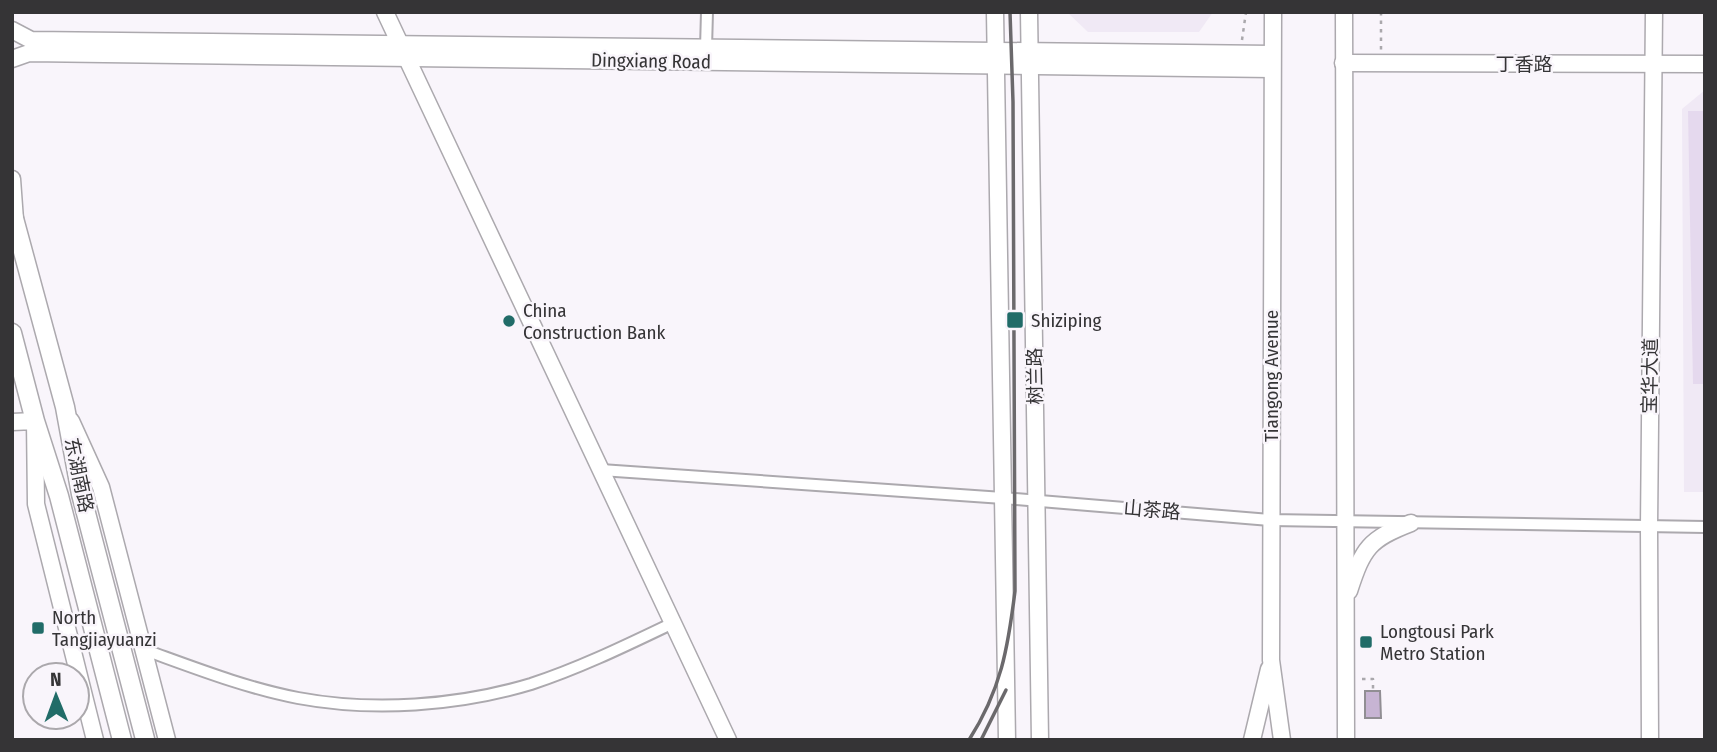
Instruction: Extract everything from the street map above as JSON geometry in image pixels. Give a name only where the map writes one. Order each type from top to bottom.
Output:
[{"type":"main road","name":"东湖南路","points":[[13,215],[65,407],[81,494],[145,739]]},
{"type":"main road","name":"东湖南路","points":[[12,333],[34,421],[59,496],[122,740]]},
{"type":"street","points":[[385,12],[728,740]]},
{"type":"street","points":[[706,48],[707,12]]},
{"type":"street","points":[[995,12],[1007,740]]},
{"type":"street","name":"树兰路","points":[[1029,12],[1040,740]]},
{"type":"street","name":"Tiangong Avenue","points":[[1273,12],[1271,660],[1282,740]]},
{"type":"street","points":[[1344,12],[1346,740]]},
{"type":"street","name":"宝华大道","points":[[1650,740],[1649,527],[1654,12]]},
{"type":"street","points":[[12,30],[30,46],[12,59]]},
{"type":"street","name":"Dingxiang Road","points":[[30,46],[997,58]]},
{"type":"street","name":"Dingxiang Road","points":[[404,51],[706,48],[1030,59],[1272,62]]},
{"type":"street","name":"Dingxiang Road","points":[[1030,59],[1239,54],[1272,62]]},
{"type":"street","name":"丁香路","points":[[1343,63],[1705,64]]},
{"type":"street","points":[[12,179],[13,215]]},
{"type":"street","points":[[65,407],[101,487],[145,650],[165,738]]},
{"type":"street","points":[[12,422],[34,421],[36,503],[76,661]]},
{"type":"street","name":"山茶路","points":[[601,470],[1037,500],[1270,520],[1705,527]]},
{"type":"street","points":[[1345,606],[1357,565],[1367,550],[1380,537],[1412,523]]},
{"type":"street","points":[[145,650],[254,687],[298,698],[373,705],[425,704],[474,697],[530,684],[589,663],[674,624]]},
{"type":"street","points":[[1252,740],[1271,660]]},
{"type":"street","points":[[91,723],[95,740]]},
{"type":"path","points":[[1239,54],[1246,12]]},
{"type":"path","points":[[1381,12],[1381,63]]},
{"type":"path","points":[[1362,679],[1373,679],[1373,691]]},
{"type":"shaded area","points":[[1067,12],[1213,12],[1199,32],[1088,32]]},
{"type":"shaded area","points":[[1705,90],[1705,492],[1684,492],[1682,109]]},
{"type":"shaded area","points":[[1688,111],[1705,111],[1705,384],[1693,384]]},
{"type":"building","points":[[1365,691],[1380,691],[1381,718],[1365,718]]},
{"type":"railway","points":[[969,740],[996,686],[1015,591],[1013,102],[1010,12]]},
{"type":"railway","points":[[981,740],[1006,690]]},
{"type":"place","name":"Shiziping","points":[[1015,320]]},
{"type":"place","name":"China Construction Bank","points":[[509,321]]},
{"type":"place","name":"North Tangjiayuanzi","points":[[38,628]]},
{"type":"place","name":"Longtousi Park Metro Station","points":[[1366,642]]}]
